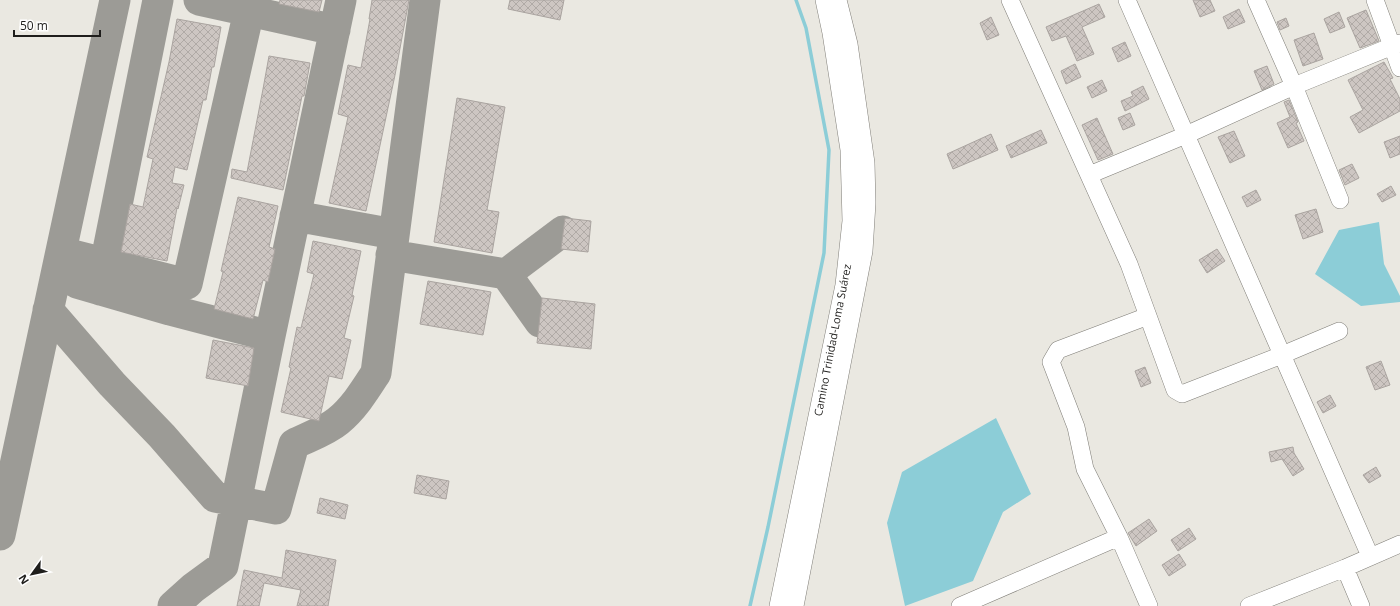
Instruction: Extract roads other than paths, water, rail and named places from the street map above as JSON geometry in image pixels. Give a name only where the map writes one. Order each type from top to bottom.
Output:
[{"type":"street","name":"Camino Trinidad-Loma Suárez","points":[[778,606],[844,285],[851,221],[848,150],[831,33],[824,0]]},
{"type":"street","name":"Camino Trinidad-Loma Suárez","points":[[796,606],[864,251],[867,203],[866,163],[849,44],[838,0]]},
{"type":"street","points":[[1010,0],[1129,264],[1175,390],[1182,394],[1339,331]]},
{"type":"street","points":[[1127,0],[1370,556]]},
{"type":"street","points":[[1256,0],[1294,86],[1340,200]]},
{"type":"street","points":[[1375,0],[1396,45],[1400,68]]},
{"type":"street","points":[[1089,175],[1186,135],[1294,86],[1396,45]]},
{"type":"street","points":[[1148,316],[1058,350],[1051,362],[1076,427],[1085,469],[1119,537],[1149,606]]},
{"type":"street","points":[[960,606],[1119,537]]},
{"type":"street","points":[[1249,606],[1345,568],[1400,544]]},
{"type":"street","points":[[1345,568],[1361,606]]},
{"type":"water","points":[[1379,222],[1384,264],[1400,296],[1400,302],[1361,306],[1315,274],[1339,230]]},
{"type":"water","points":[[996,418],[1031,494],[1003,512],[973,581],[905,606],[887,523],[902,472]]},
{"type":"waterway","points":[[750,606],[768,527],[824,253],[829,150],[806,28],[796,0]]}]
